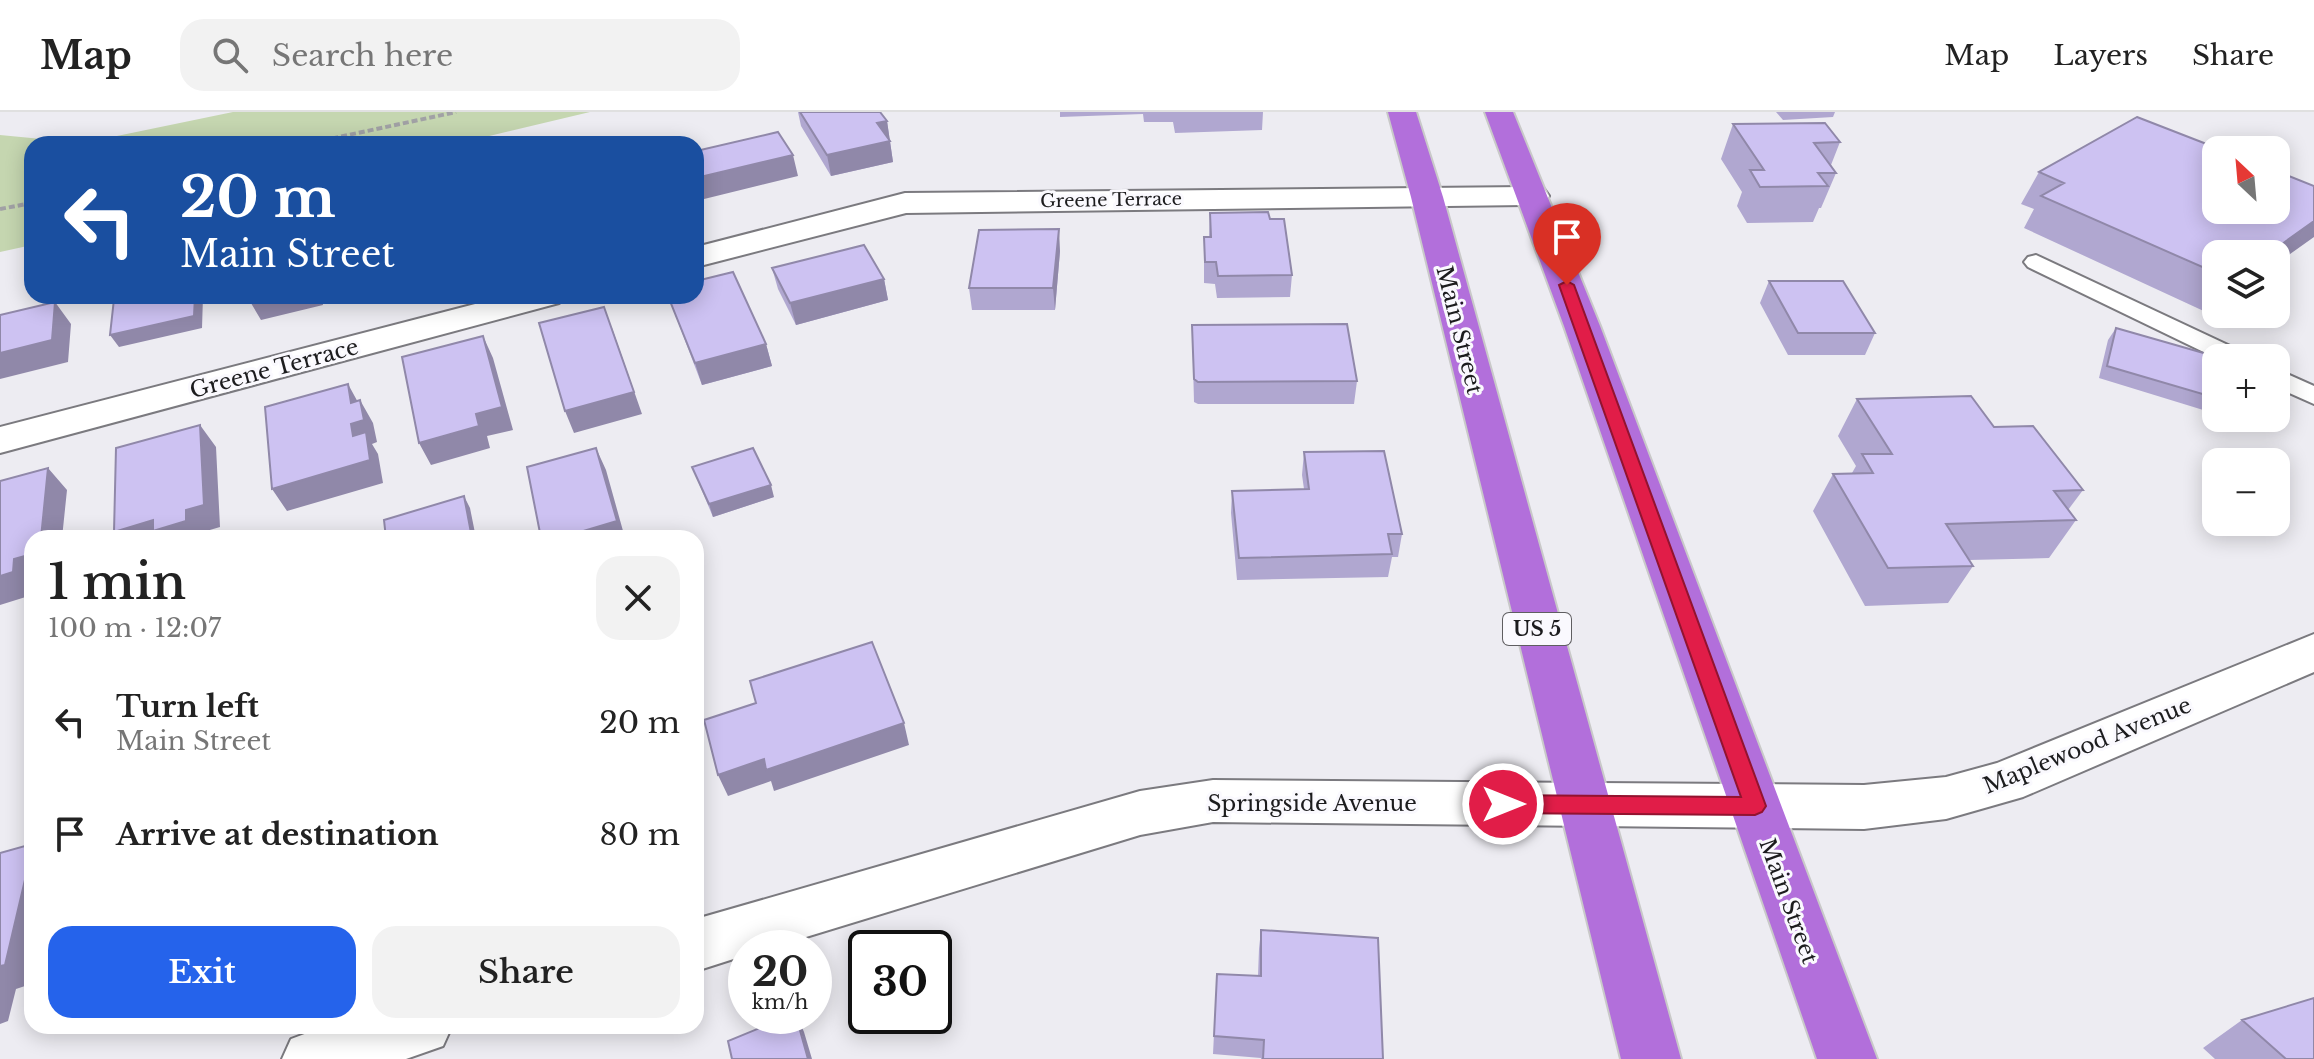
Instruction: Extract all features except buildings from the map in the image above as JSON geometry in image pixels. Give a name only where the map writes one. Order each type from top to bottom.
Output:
[{"type":"highway","name":"Main Street","points":[[1402,112],[1427,197],[1651,1059]]},
{"type":"highway","name":"Main Street","points":[[1499,112],[1533,196],[1847,1059]]},
{"type":"street","name":"Greene Terrace","points":[[704,255],[905,203],[1533,196]]},
{"type":"street","name":"Greene Terrace","points":[[0,440],[517,304]]},
{"type":"street","name":"Maplewood Avenue","points":[[1755,806],[1864,807],[1946,798],[1991,786],[2314,652]]},
{"type":"street","name":"Springside Avenue","points":[[704,943],[1155,810],[1213,801],[1755,806]]},
{"type":"street","points":[[312,1059],[396,1034]]},
{"type":"lane","points":[[2036,262],[2207,344]]},
{"type":"lane","points":[[2290,374],[2314,367]]},
{"type":"lane","points":[[2290,384],[2314,396]]},
{"type":"path","points":[[344,136],[456,112]]},
{"type":"path","points":[[0,209],[24,204]]},
{"type":"green space","points":[[233,112],[590,112],[490,136],[117,136]]},
{"type":"green space","points":[[0,135],[24,137],[24,247],[0,252]]},
{"type":"route","points":[[1503,804],[1755,806],[1567,285]]}]
